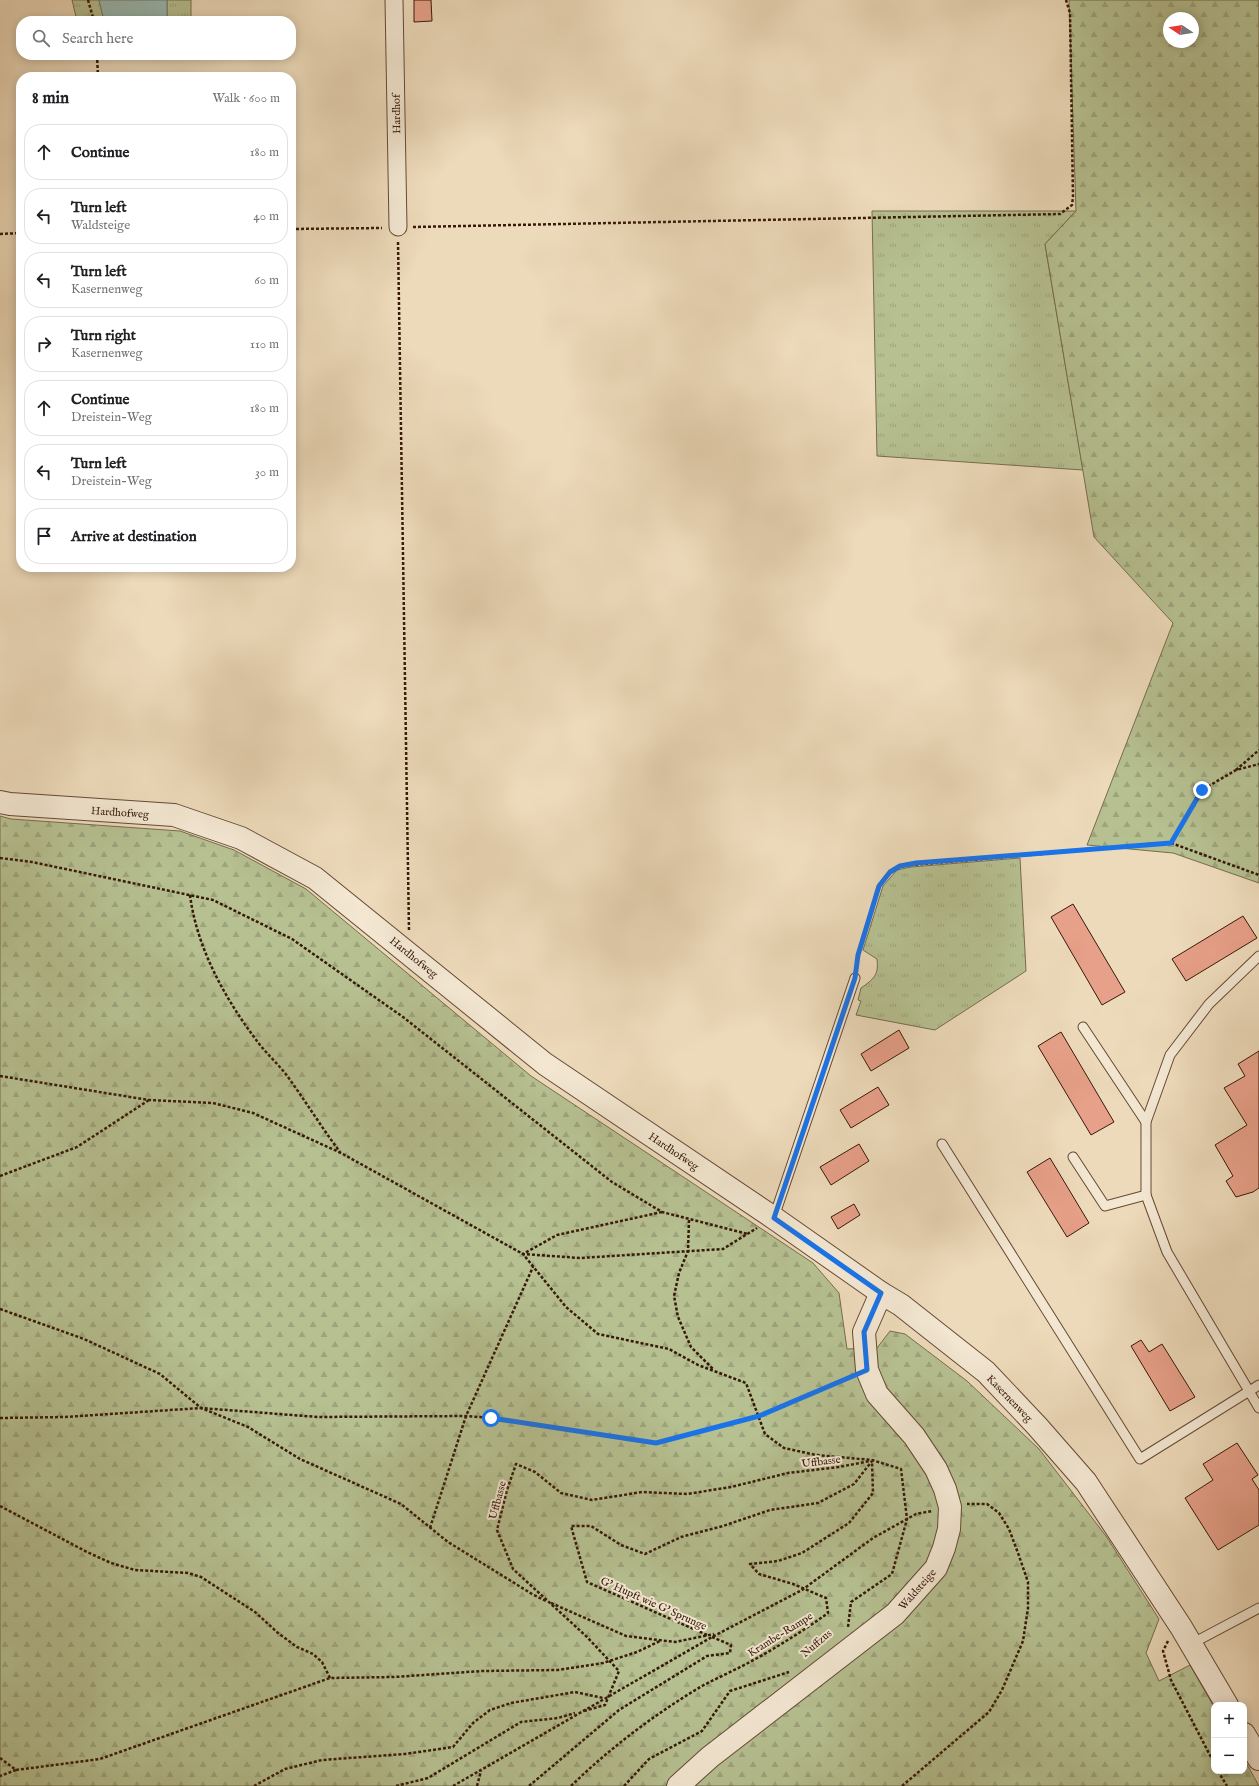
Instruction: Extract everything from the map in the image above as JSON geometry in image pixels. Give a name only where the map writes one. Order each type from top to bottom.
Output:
[{"type":"street","name":"Hardhof","points":[[394,0],[398,227]]},
{"type":"street","name":"Hardhofweg","points":[[0,802],[174,816],[241,838],[315,878],[400,945],[545,1064],[778,1221]]},
{"type":"street","name":"Kasernenweg","points":[[778,1221],[881,1293],[901,1305],[986,1372],[1037,1426],[1086,1482],[1186,1635],[1225,1702]]},
{"type":"street","name":"Waldsteige","points":[[678,1786],[710,1757],[896,1614],[936,1568],[944,1548],[949,1529],[950,1507],[946,1489],[936,1469],[914,1436],[878,1394],[867,1370],[864,1332],[881,1293]]},
{"type":"street","points":[[1246,1738],[1259,1759]]},
{"type":"lane","points":[[1259,956],[1209,1004],[1170,1055],[1146,1122],[1146,1195],[1168,1252],[1259,1408]]},
{"type":"lane","points":[[778,1221],[855,978]]},
{"type":"lane","points":[[1084,1027],[1146,1122]]},
{"type":"lane","points":[[942,1144],[1140,1459],[1259,1385]]},
{"type":"lane","points":[[1073,1157],[1104,1206],[1146,1195]]},
{"type":"lane","points":[[1186,1635],[1259,1608]]},
{"type":"path","points":[[88,0],[93,16]]},
{"type":"path","points":[[296,229],[1060,214],[1072,205],[1073,197],[1070,13],[1066,0]]},
{"type":"path","points":[[97,60],[98,72]]},
{"type":"path","points":[[398,227],[409,931],[400,945]]},
{"type":"path","points":[[0,234],[16,233]]},
{"type":"path","points":[[1171,843],[1202,790],[1236,770],[1259,750]]},
{"type":"path","points":[[1236,770],[1259,764]]},
{"type":"path","points":[[855,978],[858,955],[879,886],[890,872],[900,866],[1171,843],[1259,875]]},
{"type":"path","points":[[0,858],[32,862],[213,900],[292,939],[403,1017],[612,1182],[662,1212],[748,1234],[723,1249],[580,1258],[523,1254]]},
{"type":"path","points":[[190,895],[192,912],[206,953],[228,998],[260,1046],[287,1077],[341,1153]]},
{"type":"path","points":[[0,1076],[149,1100],[212,1103],[253,1113],[341,1153],[523,1254],[566,1307],[598,1334],[669,1349],[698,1365],[746,1383],[765,1434],[784,1448],[816,1455],[872,1460]]},
{"type":"path","points":[[0,1176],[78,1147],[149,1100]]},
{"type":"path","points":[[523,1254],[557,1236],[662,1212]]},
{"type":"path","points":[[689,1220],[688,1251],[680,1272],[674,1296],[678,1317],[691,1347],[714,1371]]},
{"type":"path","points":[[430,1528],[466,1416],[533,1267]]},
{"type":"path","points":[[0,1309],[84,1339],[160,1374],[201,1408],[248,1426],[300,1459],[401,1504],[454,1546],[532,1594],[549,1602],[626,1636],[675,1642],[710,1636]]},
{"type":"path","points":[[0,1418],[65,1417],[201,1408],[318,1417],[466,1416],[491,1418],[656,1443],[759,1416],[867,1370]]},
{"type":"path","name":"Nuffzus","points":[[842,1632],[848,1627],[851,1602],[892,1574],[907,1519],[901,1469],[872,1460]]},
{"type":"path","name":"Krambe-Rampe","points":[[571,1786],[589,1768],[659,1713],[703,1686],[756,1658],[810,1626],[828,1613],[826,1598],[759,1574],[750,1564],[778,1561],[802,1553],[849,1523],[873,1493],[872,1460]]},
{"type":"path","name":"Uffbasse","points":[[396,1786],[428,1778],[521,1722],[558,1718],[605,1705],[619,1671],[513,1569],[497,1530],[507,1490],[516,1464],[535,1472],[561,1493],[592,1500],[642,1492],[687,1494],[731,1487],[788,1473],[839,1467],[872,1460]]},
{"type":"path","name":"G' Hupft wie G' Sprunge","points":[[529,1786],[620,1710],[707,1656],[730,1653],[731,1645],[587,1582],[571,1526],[591,1526],[621,1545],[645,1554],[681,1537],[723,1526],[770,1510],[818,1502],[854,1484],[872,1460]]},
{"type":"path","points":[[453,1786],[482,1771],[579,1712],[710,1636],[804,1589],[873,1538],[916,1514],[970,1503],[987,1504],[999,1513],[1009,1529],[1028,1582],[1028,1608],[1023,1641],[1002,1690],[989,1712],[902,1786]]},
{"type":"path","points":[[0,1506],[111,1563],[135,1570],[188,1573],[201,1577],[255,1612],[278,1633],[297,1647],[313,1654],[322,1662],[330,1678]]},
{"type":"path","points":[[1186,1635],[1169,1638],[1163,1651],[1171,1680],[1211,1757]]},
{"type":"path","points":[[0,1776],[16,1770],[100,1759],[330,1678],[394,1677],[482,1671],[558,1670],[610,1661],[637,1652],[660,1640]]},
{"type":"path","points":[[624,1786],[650,1760],[702,1731],[730,1691],[790,1672]]},
{"type":"path","points":[[254,1786],[285,1769],[322,1760],[406,1754],[453,1747],[473,1723],[490,1710],[511,1703],[575,1692],[604,1698]]},
{"type":"path","points":[[0,1758],[16,1770]]},
{"type":"path","points":[[477,1786],[482,1771]]},
{"type":"path","points":[[1220,1774],[1227,1786]]},
{"type":"green space","points":[[72,0],[99,0],[103,16],[76,16]]},
{"type":"green space","points":[[167,0],[191,0],[191,16],[167,16]]},
{"type":"green space","points":[[1069,0],[1259,0],[1259,883],[1173,853],[1087,845],[1173,623],[1094,537],[1045,244],[1076,211]]},
{"type":"green space","points":[[872,211],[1076,211],[1045,244],[1083,470],[877,456]]},
{"type":"green space","points":[[0,816],[11,819],[180,831],[234,850],[306,889],[531,1076],[813,1263],[839,1293],[847,1349],[877,1348],[890,1331],[905,1334],[967,1381],[1039,1449],[1106,1536],[1159,1619],[1146,1653],[1159,1681],[1190,1665],[1211,1702],[1211,1774],[1247,1774],[1247,1764],[1259,1786],[0,1786]]},
{"type":"green space","points":[[1020,858],[1026,971],[935,1030],[856,1015],[861,1001],[858,1000],[861,988],[875,976],[877,969],[877,959],[863,950],[883,886],[897,870],[911,867]]},
{"type":"water","points":[[99,0],[167,0],[167,16],[103,16]]},
{"type":"building","points":[[414,0],[431,0],[432,21],[414,22]]},
{"type":"building","points":[[1073,904],[1125,992],[1102,1005],[1051,917]]},
{"type":"building","points":[[1243,916],[1257,938],[1186,981],[1172,959]]},
{"type":"building","points":[[899,1030],[909,1048],[871,1071],[861,1054]]},
{"type":"building","points":[[1061,1032],[1114,1122],[1091,1135],[1038,1046]]},
{"type":"building","points":[[1259,1051],[1259,1188],[1253,1192],[1236,1197],[1226,1181],[1233,1176],[1215,1145],[1247,1125],[1224,1088],[1245,1076],[1238,1064]]},
{"type":"building","points":[[878,1087],[889,1105],[851,1128],[840,1110]]},
{"type":"building","points":[[859,1144],[869,1161],[831,1185],[820,1167]]},
{"type":"building","points":[[1050,1158],[1089,1223],[1067,1237],[1027,1172]]},
{"type":"building","points":[[854,1204],[860,1215],[838,1229],[831,1217]]},
{"type":"building","points":[[1141,1340],[1149,1352],[1162,1344],[1195,1397],[1170,1411],[1131,1346]]},
{"type":"building","points":[[1237,1443],[1258,1475],[1252,1479],[1259,1490],[1259,1525],[1218,1550],[1185,1498],[1213,1480],[1203,1464]]},
{"type":"route","points":[[491,1418],[656,1443],[759,1416],[867,1370],[864,1332],[881,1293],[774,1218],[855,978],[858,955],[879,886],[890,872],[900,866],[916,863],[1171,843],[1202,790]]}]
